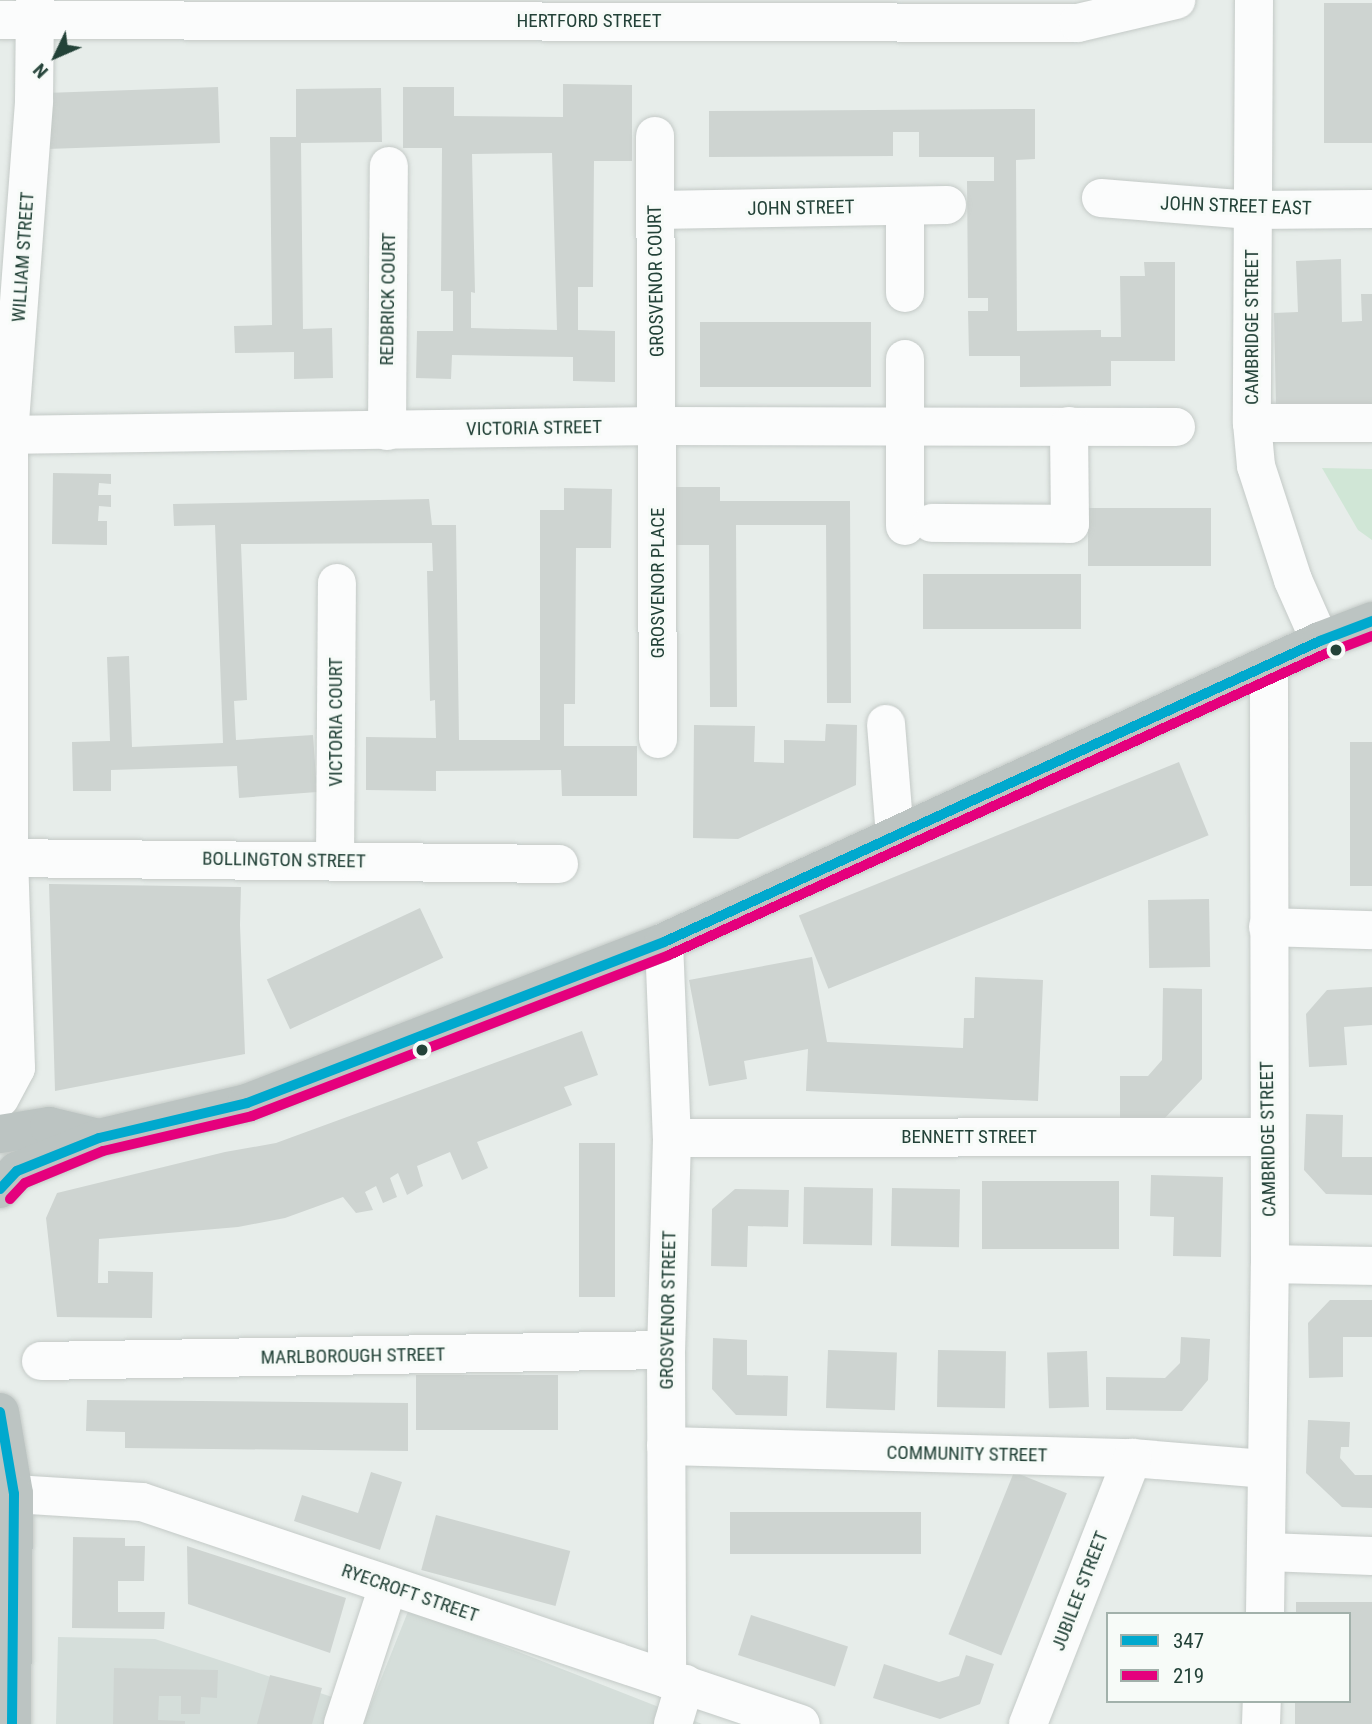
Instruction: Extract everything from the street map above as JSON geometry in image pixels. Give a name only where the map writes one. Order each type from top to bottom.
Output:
[{"type":"highway","points":[[0,1189],[17,1171],[99,1138],[247,1102],[664,942],[1320,641],[1372,621]]},
{"type":"highway","points":[[0,1134],[49,1126],[99,1138]]},
{"type":"highway","points":[[0,1412],[14,1494],[12,1724]]},
{"type":"street","name":"HERTFORD STREET","points":[[24,13],[674,11],[1078,23],[1176,0]]},
{"type":"street","name":"CAMBRIDGE STREET","points":[[1254,0],[1251,210],[1252,423],[1256,466],[1293,580],[1320,641]]},
{"type":"street","name":"WILLIAM STREET","points":[[0,1098],[16,1068],[5,857],[5,435],[34,101],[24,13]]},
{"type":"street","name":"GROSVENOR COURT","points":[[655,136],[657,426]]},
{"type":"street","name":"REDBRICK COURT","points":[[387,431],[389,166]]},
{"type":"street","name":"JOHN STREET EAST","points":[[1101,198],[1251,210],[1372,209]]},
{"type":"street","name":"JOHN STREET","points":[[656,210],[947,205]]},
{"type":"street","points":[[905,206],[905,293]]},
{"type":"street","points":[[905,359],[905,426],[918,525],[1070,524],[1069,426]]},
{"type":"street","points":[[1252,423],[1372,423]]},
{"type":"street","name":"VICTORIA STREET","points":[[5,435],[657,426],[1176,427]]},
{"type":"street","name":"GROSVENOR PLACE","points":[[657,426],[658,739]]},
{"type":"street","name":"VICTORIA COURT","points":[[335,860],[337,583]]},
{"type":"street","name":"CAMBRIDGE STREET","points":[[1265,1612],[1270,1264],[1267,1137],[1269,665]]},
{"type":"street","points":[[886,724],[895,835]]},
{"type":"street","name":"BOLLINGTON STREET","points":[[5,857],[559,864]]},
{"type":"street","points":[[1268,928],[1372,930]]},
{"type":"street","name":"GROSVENOR STREET","points":[[664,942],[671,1138],[666,1446],[676,1682],[673,1724]]},
{"type":"street","name":"BENNETT STREET","points":[[671,1138],[1267,1137]]},
{"type":"street","points":[[1270,1264],[1372,1266]]},
{"type":"street","name":"MARLBOROUGH STREET","points":[[41,1361],[666,1350]]},
{"type":"street","name":"COMMUNITY STREET","points":[[666,1446],[1132,1458],[1267,1469]]},
{"type":"street","name":"JUBILEE STREET","points":[[1028,1724],[1132,1458]]},
{"type":"street","name":"RYECROFT STREET","points":[[14,1494],[142,1502],[801,1724]]},
{"type":"street","points":[[1267,1552],[1372,1556]]},
{"type":"street","points":[[344,1724],[388,1586]]},
{"type":"street","points":[[1261,1724],[1262,1703]]},
{"type":"shaded area","points":[[409,1609],[702,1724],[56,1724],[58,1637],[155,1639],[369,1709]]},
{"type":"green space","points":[[1322,468],[1372,469],[1372,540],[1358,530]]},
{"type":"building","points":[[1324,3],[1372,3],[1372,143],[1324,143]]},
{"type":"building","points":[[563,84],[632,85],[632,161],[594,161],[593,287],[578,287],[578,330],[615,331],[615,382],[573,381],[573,357],[452,355],[451,379],[416,378],[417,331],[453,331],[453,291],[441,291],[442,148],[403,148],[403,87],[454,87],[454,116],[563,117]],"holes":[[[552,153],[557,330],[471,328],[471,292],[475,293],[472,154]]]},
{"type":"building","points":[[218,87],[220,143],[47,149],[45,93]]},
{"type":"building","points":[[381,88],[382,142],[301,143],[303,329],[332,328],[333,378],[294,379],[294,352],[235,353],[234,326],[272,325],[270,137],[296,137],[296,89]]},
{"type":"building","points":[[1035,109],[1035,159],[1016,160],[1017,331],[1101,330],[1101,337],[1121,337],[1120,276],[1145,276],[1144,262],[1175,262],[1175,361],[1111,361],[1111,386],[1020,387],[1020,356],[969,356],[968,311],[988,311],[988,298],[968,298],[967,181],[994,181],[994,157],[919,157],[919,132],[893,132],[893,156],[709,157],[709,111]]},
{"type":"building","points":[[1341,259],[1342,322],[1362,321],[1361,294],[1372,294],[1372,404],[1276,407],[1274,313],[1298,312],[1296,261]]},
{"type":"building","points":[[700,322],[871,322],[871,387],[700,387]]},
{"type":"building","points":[[53,473],[111,474],[111,484],[99,483],[98,495],[111,495],[111,507],[99,506],[98,521],[107,521],[107,545],[52,544]]},
{"type":"building","points":[[670,487],[720,487],[720,501],[850,501],[851,703],[827,703],[826,525],[736,525],[737,707],[710,707],[709,545],[670,545]]},
{"type":"building","points":[[564,488],[612,489],[611,548],[576,548],[575,704],[564,704],[564,746],[637,746],[637,796],[562,796],[561,770],[436,771],[436,791],[366,790],[366,737],[436,738],[435,700],[430,701],[427,571],[433,571],[432,543],[241,544],[247,700],[234,701],[236,740],[313,735],[317,792],[239,798],[237,766],[111,770],[111,791],[73,791],[72,742],[110,741],[107,657],[129,656],[132,747],[223,743],[215,525],[174,526],[173,504],[429,499],[432,525],[456,525],[459,740],[540,740],[540,510],[564,510]]},
{"type":"building","points":[[1088,508],[1211,508],[1211,566],[1088,566]]},
{"type":"building","points":[[923,574],[1081,574],[1081,629],[923,629]]},
{"type":"building","points":[[826,724],[857,725],[856,785],[738,839],[693,838],[694,725],[755,726],[754,762],[784,763],[784,740],[825,741]]},
{"type":"building","points":[[1350,742],[1372,742],[1372,886],[1350,886]]},
{"type":"building","points":[[1179,762],[1209,835],[828,989],[799,916]]},
{"type":"building","points":[[49,884],[241,887],[245,1054],[55,1091]]},
{"type":"building","points":[[1209,899],[1210,967],[1149,968],[1148,900]]},
{"type":"building","points":[[420,908],[443,958],[290,1029],[267,979]]},
{"type":"building","points":[[812,957],[827,1042],[963,1048],[964,1018],[974,1018],[975,977],[1043,980],[1038,1101],[806,1091],[808,1049],[744,1061],[747,1079],[709,1086],[689,980]]},
{"type":"building","points":[[1372,987],[1372,1025],[1344,1027],[1347,1065],[1309,1067],[1306,1014],[1327,990]]},
{"type":"building","points":[[1163,988],[1202,989],[1202,1079],[1163,1120],[1120,1121],[1120,1076],[1148,1076],[1162,1060]]},
{"type":"building","points":[[582,1031],[598,1075],[564,1087],[572,1105],[477,1142],[488,1168],[462,1180],[450,1152],[417,1166],[423,1186],[407,1195],[398,1173],[390,1178],[397,1197],[383,1203],[376,1186],[365,1192],[373,1210],[356,1213],[343,1197],[285,1218],[238,1227],[99,1239],[98,1283],[108,1283],[108,1271],[153,1272],[152,1318],[57,1317],[46,1218],[57,1193],[225,1152],[276,1143]]},
{"type":"building","points":[[1306,1114],[1343,1115],[1342,1157],[1372,1157],[1372,1195],[1326,1194],[1304,1170]]},
{"type":"building","points":[[579,1143],[615,1143],[615,1297],[579,1297]]},
{"type":"building","points":[[1151,1175],[1223,1177],[1221,1257],[1173,1256],[1174,1217],[1150,1216]]},
{"type":"building","points":[[982,1181],[1119,1181],[1119,1249],[982,1249]]},
{"type":"building","points":[[804,1187],[873,1188],[872,1245],[803,1244]]},
{"type":"building","points":[[892,1188],[960,1189],[959,1247],[891,1246]]},
{"type":"building","points":[[735,1189],[789,1190],[788,1227],[748,1226],[747,1267],[711,1266],[712,1209]]},
{"type":"building","points":[[1330,1300],[1372,1300],[1372,1337],[1343,1337],[1343,1377],[1309,1378],[1308,1323]]},
{"type":"building","points":[[1181,1337],[1210,1339],[1208,1380],[1182,1411],[1106,1410],[1106,1377],[1165,1378],[1180,1363]]},
{"type":"building","points":[[713,1338],[747,1340],[747,1375],[788,1376],[787,1416],[736,1415],[712,1389]]},
{"type":"building","points":[[828,1350],[897,1352],[895,1410],[826,1408]]},
{"type":"building","points":[[938,1350],[1006,1351],[1005,1408],[937,1407]]},
{"type":"building","points":[[1087,1351],[1089,1407],[1049,1408],[1047,1352]]},
{"type":"building","points":[[416,1375],[558,1375],[558,1430],[416,1430]]},
{"type":"building","points":[[87,1400],[408,1403],[408,1451],[125,1448],[125,1432],[86,1431]]},
{"type":"building","points":[[1308,1420],[1350,1422],[1349,1447],[1341,1447],[1340,1458],[1355,1475],[1372,1475],[1372,1508],[1342,1507],[1306,1473]]},
{"type":"building","points":[[371,1472],[402,1482],[380,1550],[294,1521],[302,1495],[358,1513]]},
{"type":"building","points":[[1014,1472],[1067,1493],[1001,1656],[948,1634]]},
{"type":"building","points":[[730,1512],[921,1512],[921,1554],[730,1554]]},
{"type":"building","points":[[436,1515],[570,1551],[556,1606],[421,1570]]},
{"type":"building","points":[[73,1537],[125,1538],[125,1546],[145,1546],[144,1581],[118,1581],[118,1612],[165,1612],[164,1629],[72,1628]]},
{"type":"building","points":[[187,1546],[346,1598],[330,1653],[188,1604]]},
{"type":"building","points":[[1296,1602],[1372,1602],[1372,1724],[1295,1724],[1295,1703],[1351,1703],[1351,1612],[1296,1612]]},
{"type":"building","points":[[751,1615],[848,1647],[835,1686],[738,1655]]},
{"type":"building","points":[[966,1655],[994,1664],[980,1704],[940,1719],[873,1698],[884,1664],[939,1682],[959,1676]]},
{"type":"building","points":[[114,1668],[218,1670],[217,1698],[201,1697],[200,1714],[181,1714],[181,1696],[159,1696],[158,1720],[185,1721],[185,1724],[113,1724]]},
{"type":"building","points":[[270,1675],[322,1688],[312,1724],[257,1724]]},
{"type":"transit line","name":"347","points":[[0,1189],[17,1171],[99,1138],[247,1103],[664,942],[1320,641],[1372,621]]},
{"type":"transit line","name":"219","points":[[10,1199],[25,1183],[103,1151],[252,1116],[669,955],[1325,654],[1372,636]]},
{"type":"transit line","name":"347","points":[[0,1412],[14,1494],[12,1724]]}]
